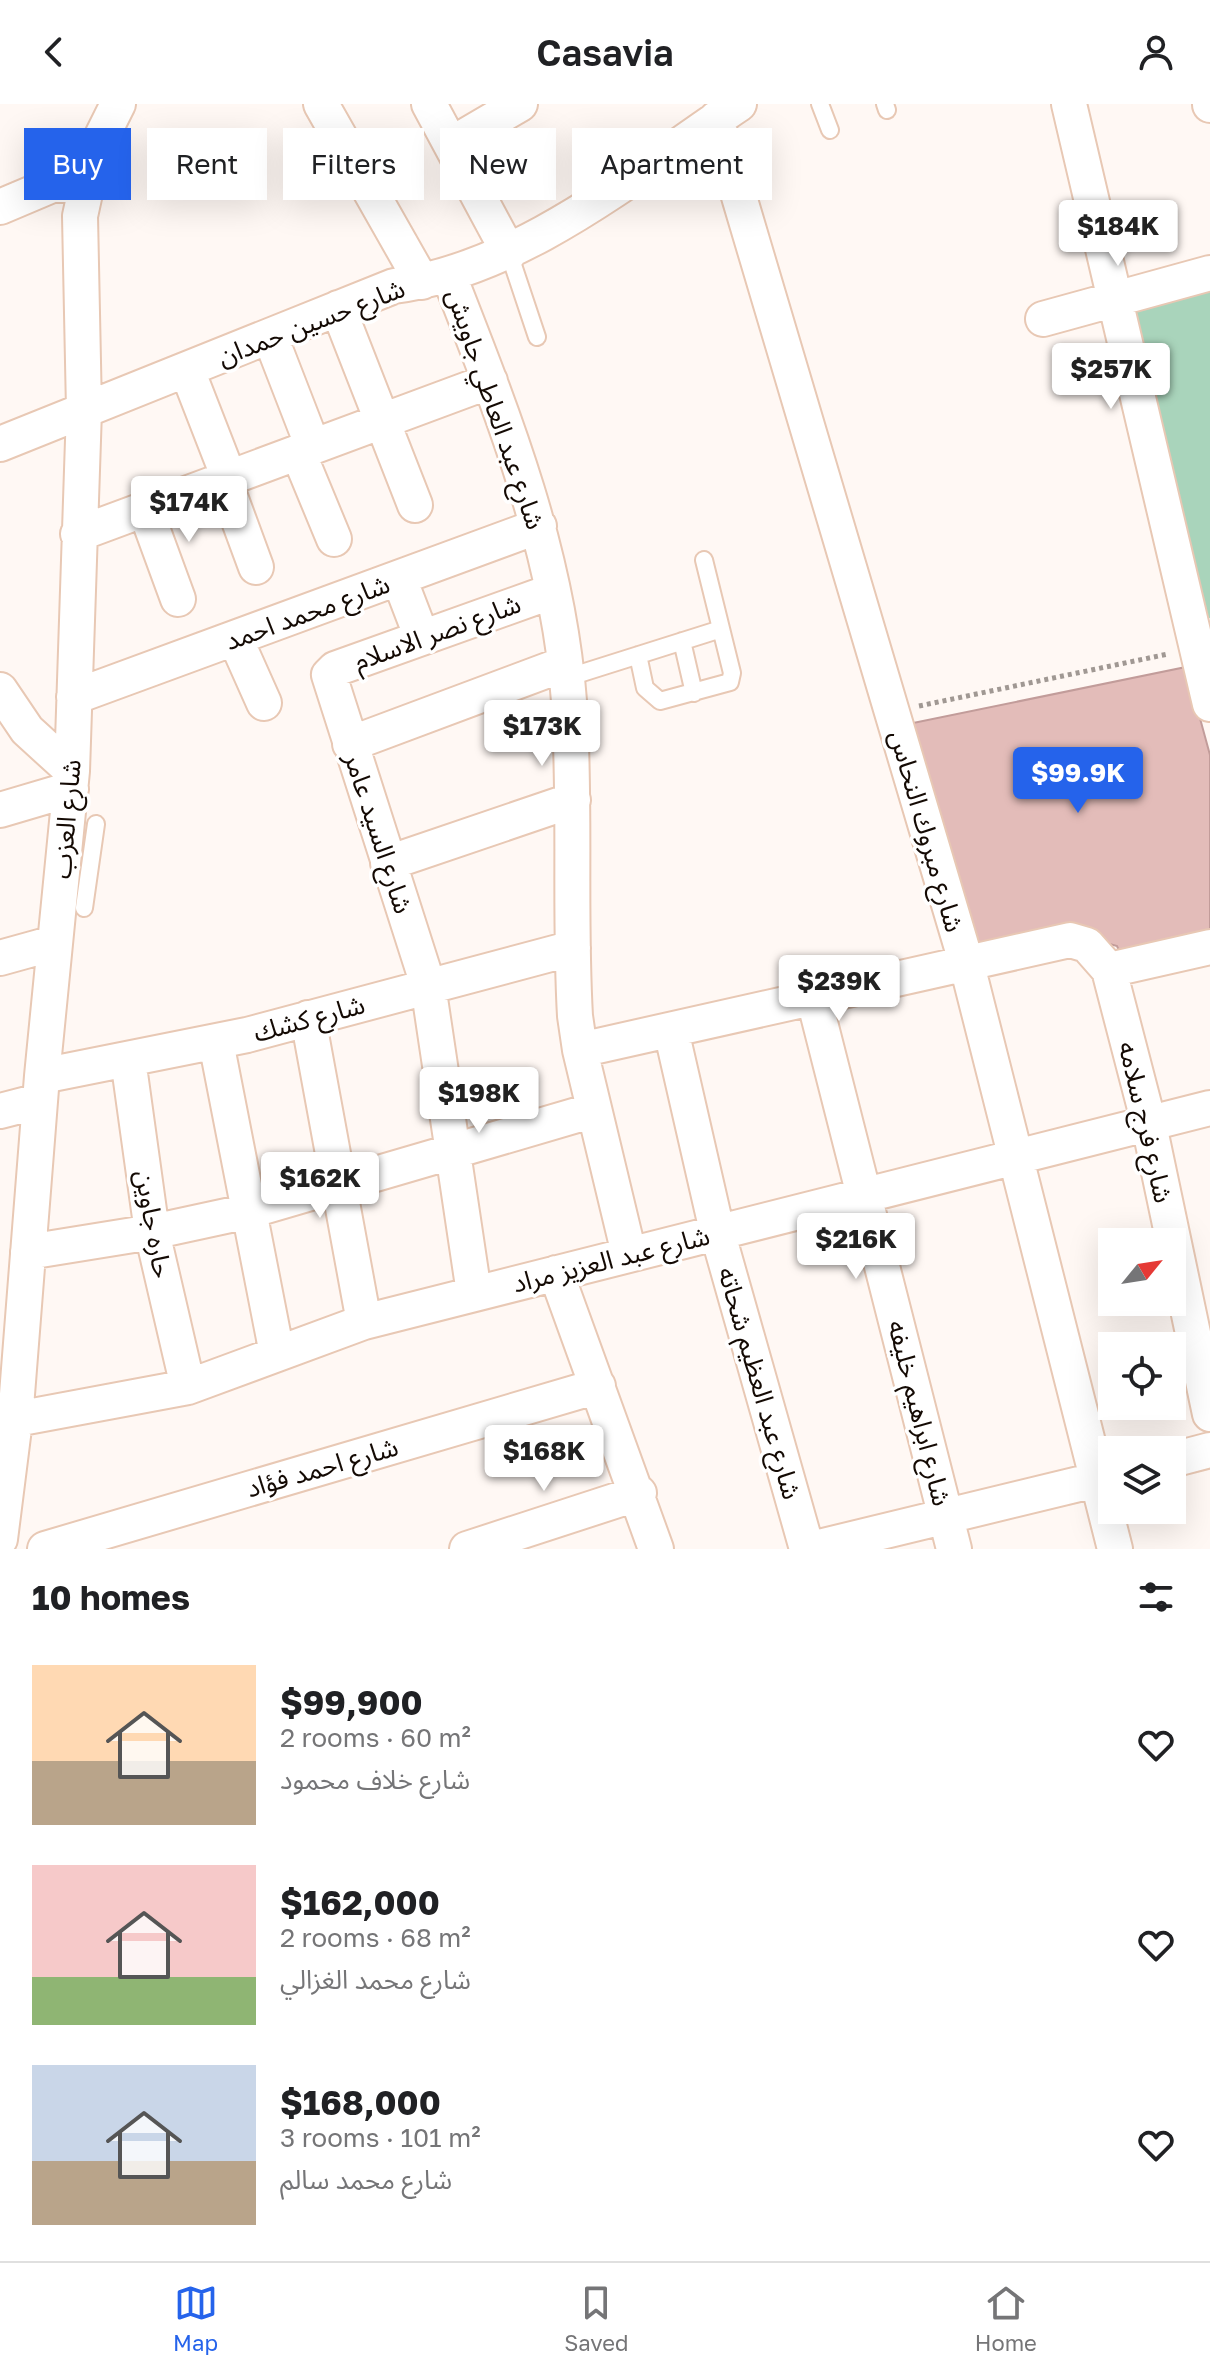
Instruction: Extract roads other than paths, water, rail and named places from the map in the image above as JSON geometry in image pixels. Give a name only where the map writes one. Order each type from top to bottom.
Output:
[{"type":"street","name":"شارع العزب","points":[[106,128],[118,104]]},
{"type":"street","name":"شارع عبد العاطي جاويش","points":[[321,104],[436,279],[490,381],[539,526],[565,671],[573,800],[573,948],[580,1050],[629,1254]]},
{"type":"street","points":[[429,104],[443,128]]},
{"type":"street","points":[[479,128],[520,104]]},
{"type":"street","points":[[1069,104],[1199,635],[1210,704]]},
{"type":"street","name":"شارع حسين حمدان","points":[[0,444],[394,286],[436,279],[509,253],[726,110]]},
{"type":"street","name":"شارع مبروك النحاس","points":[[726,110],[892,712],[967,965],[1098,1449]]},
{"type":"street","points":[[0,207],[24,197]]},
{"type":"street","name":"شارع العزب","points":[[0,1539],[19,1244],[40,1089],[54,943],[74,882],[72,780],[84,410],[80,216],[82,200]]},
{"type":"street","points":[[481,200],[509,253]]},
{"type":"street","points":[[1043,319],[1210,273]]},
{"type":"street","points":[[338,308],[415,505]]},
{"type":"street","points":[[270,336],[334,539]]},
{"type":"street","points":[[187,370],[256,567]]},
{"type":"street","points":[[78,534],[490,381]]},
{"type":"street","points":[[145,509],[178,599]]},
{"type":"street","name":"شارع محمد احمد","points":[[74,697],[539,526]]},
{"type":"street","points":[[399,578],[422,638]]},
{"type":"street","name":"شارع نصر الاسلام","points":[[330,682],[329,675],[335,669],[553,591]]},
{"type":"street","points":[[235,638],[264,703]]},
{"type":"street","points":[[350,744],[565,671]]},
{"type":"street","name":"شارع السيد عامر","points":[[330,682],[428,985],[474,1293]]},
{"type":"street","points":[[0,690],[27,730],[72,780],[0,810]]},
{"type":"street","points":[[388,863],[573,800]]},
{"type":"street","points":[[580,1050],[1070,940],[1087,945],[1109,970],[1210,947]]},
{"type":"street","points":[[0,958],[54,943]]},
{"type":"street","name":"شارع كشك","points":[[0,1111],[40,1089],[128,1059],[216,1042],[573,948]]},
{"type":"street","name":"شارع فرج سلامه","points":[[1109,970],[1148,1120],[1210,1414]]},
{"type":"street","name":"شارع ابراهيم خليفه","points":[[814,999],[954,1549]]},
{"type":"street","points":[[308,1018],[364,1322]]},
{"type":"street","name":"شارع عبد العظيم شحاته","points":[[671,1030],[717,1231],[809,1549]]},
{"type":"street","points":[[216,1042],[277,1354]]},
{"type":"street","name":"حاره جاوين","points":[[128,1059],[152,1232],[188,1387]]},
{"type":"street","name":"شارع عبد العزيز مراد","points":[[8,1421],[188,1387],[364,1322],[1148,1120],[1210,1108]]},
{"type":"street","points":[[19,1244],[152,1232],[249,1211],[594,1110]]},
{"type":"street","points":[[556,1273],[639,1493],[656,1549]]},
{"type":"street","name":"شارع احمد فؤاد","points":[[45,1549],[598,1386]]},
{"type":"street","points":[[1186,1456],[1210,1450]]},
{"type":"street","points":[[809,1549],[1098,1480]]},
{"type":"street","points":[[467,1549],[639,1493]]},
{"type":"street","name":"شارع مبروك النحاس","points":[[1112,1524],[1115,1549]]},
{"type":"lane","points":[[820,104],[830,130]]},
{"type":"lane","points":[[509,253],[537,337]]},
{"type":"lane","points":[[638,655],[645,688],[660,701],[726,685],[733,678],[704,560]]},
{"type":"lane","points":[[565,671],[638,655],[721,629]]},
{"type":"lane","points":[[682,641],[694,693]]},
{"type":"lane","points":[[84,908],[74,882],[96,824]]}]
